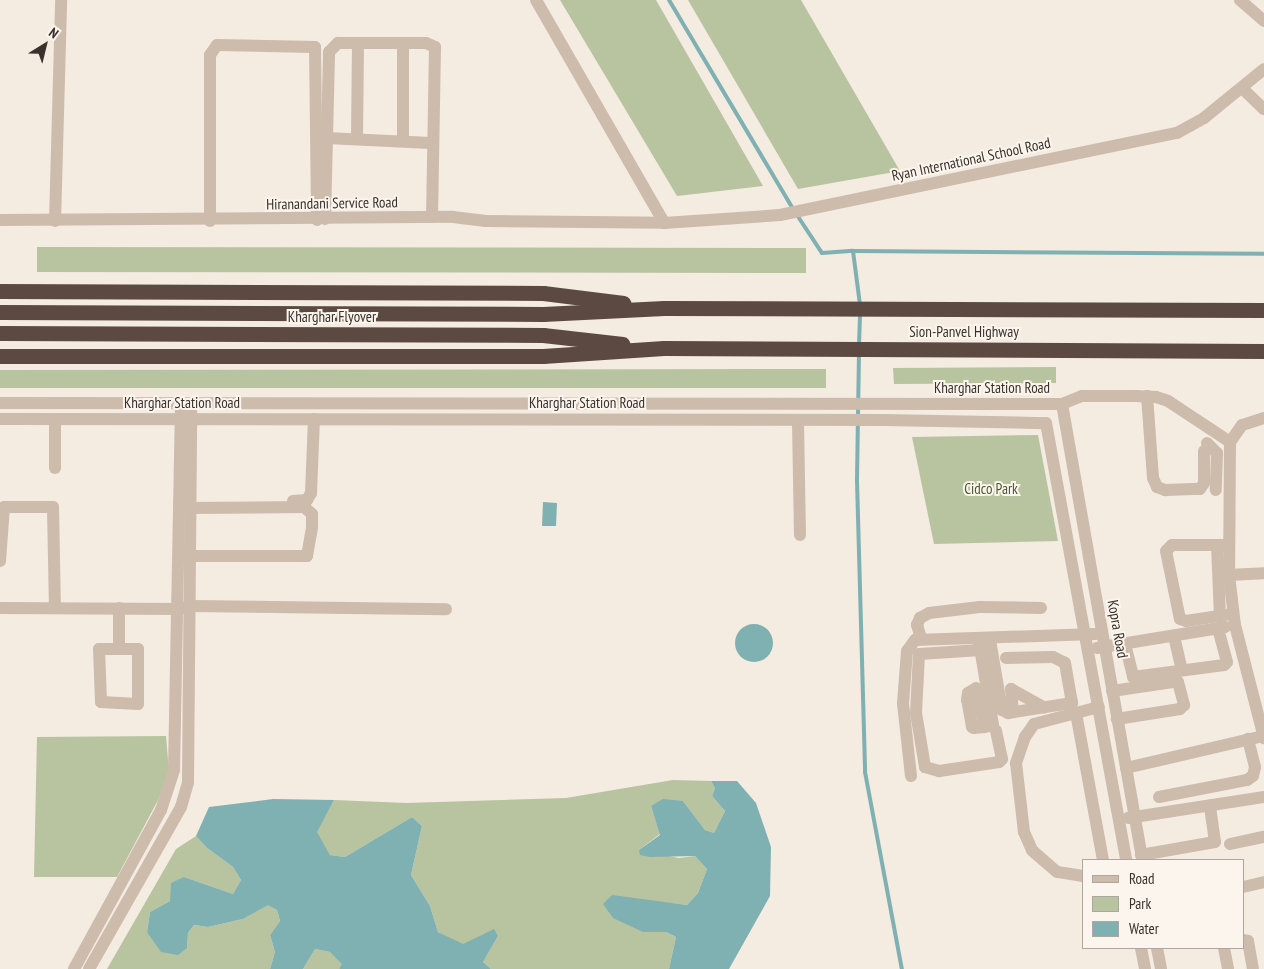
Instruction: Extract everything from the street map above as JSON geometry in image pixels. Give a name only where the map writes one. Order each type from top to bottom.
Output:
[{"type":"highway","points":[[0,291],[543,293],[664,308]]},
{"type":"highway","name":"Sion-Panvel Highway","points":[[664,308],[1264,310]]},
{"type":"highway","name":"Kharghar Flyover","points":[[0,312],[543,314],[664,308]]},
{"type":"highway","name":"Kharghar Flyover","points":[[0,333],[543,335],[664,348]]},
{"type":"highway","points":[[0,356],[543,356],[664,348]]},
{"type":"highway","name":"Sion-Panvel Highway","points":[[664,348],[1264,351]]},
{"type":"street","points":[[55,221],[61,0]]},
{"type":"street","points":[[536,0],[664,223]]},
{"type":"street","points":[[1240,0],[1264,21]]},
{"type":"street","points":[[321,220],[329,52],[338,43],[426,43],[435,47],[431,143],[432,217]]},
{"type":"street","points":[[357,140],[358,43]]},
{"type":"street","points":[[403,43],[403,141]]},
{"type":"street","points":[[210,221],[210,55],[217,45],[315,47],[321,220]]},
{"type":"street","name":"Ryan International School Road","points":[[664,223],[780,215],[824,204],[1176,133],[1204,118],[1243,89],[1264,69]]},
{"type":"street","points":[[1243,89],[1264,109]]},
{"type":"street","points":[[326,138],[431,143]]},
{"type":"street","name":"Hiranandani Service Road","points":[[0,220],[210,221],[432,217],[486,222],[664,223]]},
{"type":"street","points":[[1062,404],[1082,396],[1147,396],[1177,406],[1230,442]]},
{"type":"street","points":[[1147,396],[1153,478],[1157,487],[1165,490],[1200,489],[1204,483],[1206,447],[1217,453],[1211,490],[1229,491]]},
{"type":"street","name":"Kharghar Station Road","points":[[0,403],[1062,404]]},
{"type":"street","points":[[473,403],[474,420]]},
{"type":"street","points":[[89,969],[185,795],[188,769],[184,607],[186,404]]},
{"type":"street","points":[[748,404],[749,421]]},
{"type":"street","name":"Kharghar Station Road","points":[[0,419],[798,422],[883,420],[1046,423],[1062,404]]},
{"type":"street","name":"Kopra Road","points":[[1062,404],[1141,857]]},
{"type":"street","points":[[1125,644],[1130,673],[1133,677],[1226,664],[1223,545],[1229,491],[1230,442],[1242,425],[1264,418]]},
{"type":"street","points":[[55,419],[55,468]]},
{"type":"street","points":[[74,969],[156,819],[172,781],[184,607],[190,556],[190,504],[186,419]]},
{"type":"street","points":[[190,504],[307,500],[311,493],[314,419]]},
{"type":"street","points":[[798,422],[800,535]]},
{"type":"street","points":[[1046,423],[1089,649],[1126,859]]},
{"type":"street","points":[[190,504],[304,507],[312,514],[312,527],[307,556],[190,556]]},
{"type":"street","points":[[0,561],[4,507],[53,508],[55,608]]},
{"type":"street","points":[[1223,545],[1168,545],[1166,551],[1180,619],[1186,621],[1226,621]]},
{"type":"street","points":[[1126,768],[1264,736],[1260,704],[1226,621],[1229,575],[1223,545]]},
{"type":"street","points":[[1229,575],[1264,573]]},
{"type":"street","points":[[921,638],[917,625],[920,618],[929,613],[980,607],[1041,608]]},
{"type":"street","points":[[0,608],[446,609]]},
{"type":"street","points":[[119,608],[119,649]]},
{"type":"street","points":[[1089,649],[1174,636],[1226,621]]},
{"type":"street","points":[[983,643],[994,722],[990,729],[1002,759],[999,762],[940,771],[925,768],[916,713],[919,654],[983,643],[1102,634]]},
{"type":"street","points":[[1174,636],[1182,670]]},
{"type":"street","points":[[911,776],[904,695],[907,651],[921,638],[983,643]]},
{"type":"street","points":[[983,643],[999,706],[1004,712],[1073,701],[1065,663],[1053,657],[1006,658]]},
{"type":"street","points":[[99,649],[119,649],[138,649],[138,704],[101,702],[99,649]]},
{"type":"street","points":[[1112,691],[1178,682],[1184,705],[1180,709],[1117,719]]},
{"type":"street","points":[[1013,712],[1011,689],[1044,707]]},
{"type":"street","points":[[1082,876],[1057,872],[1032,850],[1024,832],[1016,771],[1021,745],[1034,724],[1099,708]]},
{"type":"street","points":[[1076,713],[1103,859]]},
{"type":"street","points":[[1159,797],[1247,780],[1253,776],[1255,767],[1248,739]]},
{"type":"street","points":[[1119,819],[1264,797]]},
{"type":"street","points":[[1141,857],[1215,842],[1210,805]]},
{"type":"street","points":[[1230,844],[1264,837]]},
{"type":"street","points":[[1244,887],[1264,882]]},
{"type":"street","points":[[1244,940],[1248,941],[1253,969]]},
{"type":"street","points":[[1141,949],[1145,969]]},
{"type":"street","points":[[1158,949],[1161,969]]},
{"type":"street","points":[[1224,949],[1228,969]]},
{"type":"green space","points":[[560,0],[656,0],[763,186],[677,196]]},
{"type":"green space","points":[[688,0],[801,0],[900,171],[798,189]]},
{"type":"green space","points":[[37,247],[806,248],[806,273],[37,272]]},
{"type":"green space","points":[[1056,367],[1056,383],[894,384],[893,368]]},
{"type":"green space","points":[[826,369],[826,388],[0,388],[0,370]]},
{"type":"green space","name":"Cidco Park","points":[[1038,435],[1058,541],[934,544],[912,437]]},
{"type":"green space","points":[[166,736],[169,772],[157,802],[117,877],[34,877],[37,737]]},
{"type":"green space","points":[[673,780],[711,781],[715,788],[712,796],[725,811],[714,833],[705,830],[683,801],[651,806],[660,834],[639,850],[679,858],[695,856],[707,869],[698,893],[687,905],[651,901],[643,932],[666,932],[676,937],[669,969],[491,969],[483,962],[498,936],[484,934],[463,945],[438,932],[430,906],[411,875],[422,826],[412,817],[345,857],[330,855],[316,832],[334,800],[406,803],[566,798]]},
{"type":"green space","points":[[196,836],[207,848],[233,867],[241,880],[233,894],[184,877],[170,901],[150,912],[147,932],[187,948],[188,933],[194,925],[208,927],[243,919],[268,904],[277,910],[280,921],[270,935],[275,952],[270,969],[107,969],[176,849]]},
{"type":"green space","points":[[315,949],[330,952],[343,964],[339,969],[303,969]]},
{"type":"water","points":[[543,502],[557,503],[556,526],[542,526]]},
{"type":"water","points":[[754,624],[768,629],[773,643],[768,657],[754,662],[740,657],[735,643],[740,629]]},
{"type":"water","points":[[711,781],[737,781],[756,803],[771,847],[770,896],[729,969],[669,969],[676,937],[666,932],[643,932],[613,918],[603,904],[612,895],[687,905],[698,893],[707,869],[695,856],[650,857],[640,855],[639,850],[660,835],[651,806],[663,799],[683,801],[705,830],[714,833],[725,811],[712,796],[715,788]]},
{"type":"water","points":[[273,799],[334,800],[317,832],[330,855],[345,857],[412,817],[422,826],[411,875],[430,906],[438,932],[463,944],[494,929],[498,936],[483,962],[491,969],[339,969],[342,964],[330,952],[315,949],[303,969],[270,969],[275,952],[270,935],[280,921],[277,910],[268,905],[243,919],[208,927],[194,925],[188,933],[187,948],[178,955],[161,952],[147,932],[150,912],[170,901],[171,883],[184,877],[233,894],[241,880],[233,867],[207,848],[196,836],[209,807]]},
{"type":"waterway","points":[[669,0],[793,209]]},
{"type":"waterway","points":[[797,215],[822,253],[853,251],[860,305]]},
{"type":"waterway","points":[[853,251],[1264,254]]},
{"type":"waterway","points":[[859,345],[860,312]]},
{"type":"waterway","points":[[859,352],[857,481],[865,772],[902,969]]}]
